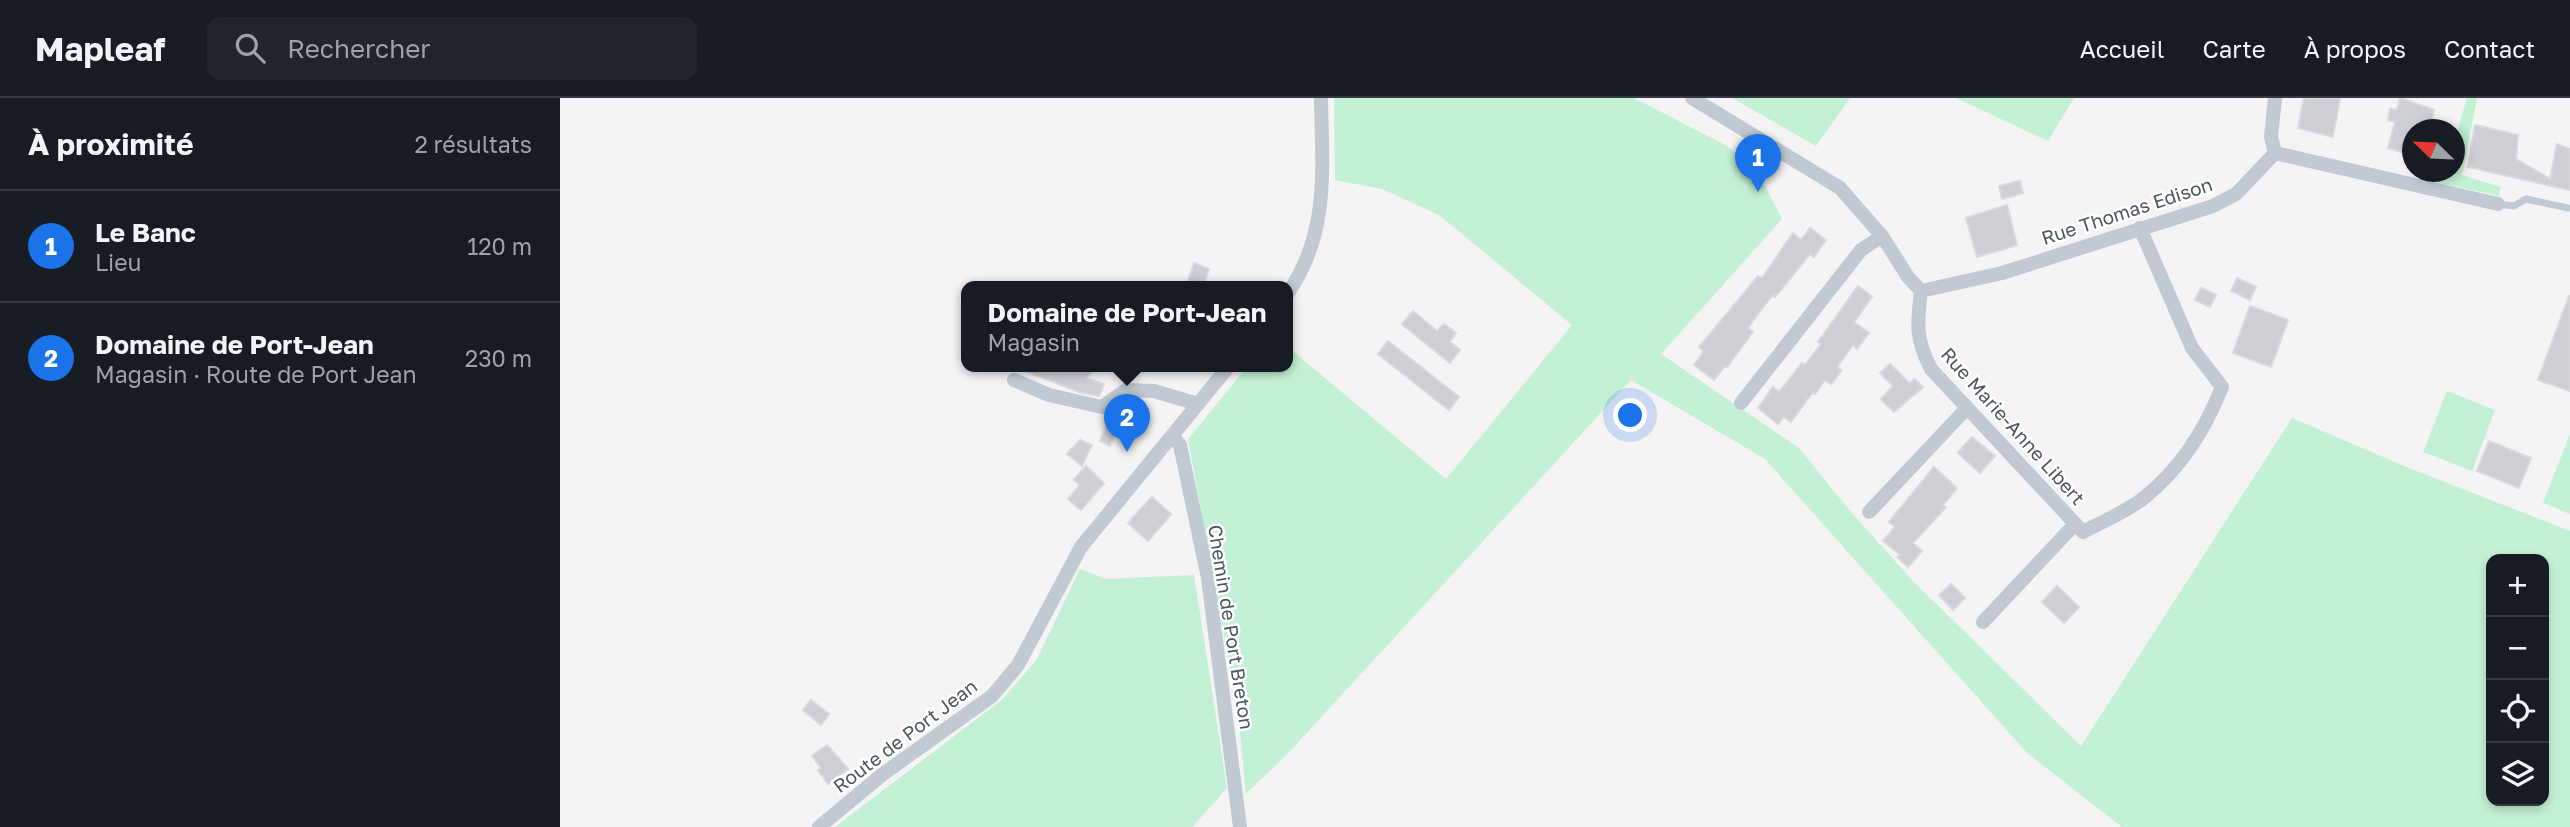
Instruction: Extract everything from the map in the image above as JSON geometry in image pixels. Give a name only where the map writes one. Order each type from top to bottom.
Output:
[{"type":"street","points":[[1293,285],[1307,261],[1322,202],[1321,98]]},
{"type":"street","points":[[1692,98],[1840,188],[1882,236],[1908,277],[1921,291]]},
{"type":"street","points":[[2275,98],[2271,137],[2275,153],[2498,204]]},
{"type":"street","name":"Rue Thomas Edison","points":[[1921,291],[2002,273],[2213,206],[2236,194],[2275,153]]},
{"type":"street","name":"Rue Marie-Anne Libert","points":[[1921,291],[1918,331],[1920,346],[1931,369],[2083,532],[2143,499],[2181,463],[2212,411],[2222,387],[2192,348],[2140,228]]},
{"type":"street","points":[[1741,403],[1861,250],[1882,236]]},
{"type":"street","name":"Route de Port Jean","points":[[819,827],[883,774],[992,696],[1018,666],[1081,547],[1224,372]]},
{"type":"street","points":[[1014,380],[1049,395],[1102,407],[1126,390],[1154,391],[1198,404]]},
{"type":"street","points":[[1869,512],[1967,408]]},
{"type":"street","name":"Chemin de Port Breton","points":[[1173,436],[1180,445],[1208,578],[1240,827]]},
{"type":"street","points":[[1983,622],[2075,524]]},
{"type":"lane","points":[[2498,204],[2514,206],[2526,199],[2568,208]]},
{"type":"green space","points":[[1334,98],[1634,98],[1727,146],[1759,174],[1782,219],[1661,354],[1799,448],[1851,512],[1914,582],[2081,746],[2292,418],[2409,468],[2570,531],[2570,827],[2122,827],[2027,753],[1765,459],[1631,380],[1292,749],[1246,794],[1238,713],[1188,439],[1243,372],[1293,372],[1293,351],[1446,479],[1572,325],[1439,215],[1382,189],[1335,180]]},
{"type":"green space","points":[[1732,98],[1850,98],[1816,146]]},
{"type":"green space","points":[[1956,98],[2074,98],[2048,141]]},
{"type":"green space","points":[[2467,98],[2477,98],[2465,160],[2465,119],[2461,119]]},
{"type":"green space","points":[[2465,176],[2501,187],[2499,196],[2435,182],[2465,182]]},
{"type":"green space","points":[[2447,391],[2495,410],[2472,471],[2423,452]]},
{"type":"green space","points":[[2570,434],[2570,514],[2543,503]]},
{"type":"green space","points":[[1080,569],[1106,579],[1194,575],[1227,788],[1192,827],[835,827],[1003,699],[1037,659]]},
{"type":"building","points":[[2304,98],[2340,98],[2333,137],[2298,128]]},
{"type":"building","points":[[2400,98],[2434,110],[2432,119],[2402,119],[2402,152],[2388,148],[2395,122],[2388,120],[2390,109],[2397,110]]},
{"type":"building","points":[[2475,125],[2518,135],[2516,159],[2550,179],[2557,144],[2570,149],[2570,190],[2468,167]]},
{"type":"building","points":[[2020,181],[2023,193],[2002,199],[1999,186]]},
{"type":"building","points":[[2007,205],[2017,245],[1977,257],[1966,218]]},
{"type":"building","points":[[1810,228],[1826,240],[1814,257],[1810,254],[1775,297],[1773,295],[1763,307],[1748,328],[1753,332],[1714,380],[1694,365],[1704,351],[1699,347],[1758,276],[1762,278],[1793,233],[1801,240]]},
{"type":"building","points":[[1194,263],[1209,269],[1205,281],[1188,281]]},
{"type":"building","points":[[2237,278],[2256,287],[2250,300],[2231,291]]},
{"type":"building","points":[[1858,286],[1872,297],[1854,322],[1869,333],[1857,349],[1853,345],[1837,367],[1842,370],[1831,384],[1825,380],[1791,422],[1784,417],[1778,424],[1758,408],[1773,387],[1779,392],[1802,363],[1805,365]]},
{"type":"building","points":[[2201,288],[2216,295],[2210,307],[2195,300]]},
{"type":"building","points":[[2570,296],[2570,391],[2538,380]]},
{"type":"building","points":[[2250,306],[2288,320],[2271,367],[2233,353]]},
{"type":"building","points":[[1413,311],[1437,331],[1444,324],[1456,333],[1450,342],[1460,350],[1450,363],[1402,324]]},
{"type":"building","points":[[1388,341],[1459,397],[1449,410],[1378,354]]},
{"type":"building","points":[[1890,364],[1910,384],[1914,379],[1923,387],[1894,412],[1881,399],[1893,386],[1880,373]]},
{"type":"building","points":[[1027,372],[1092,372],[1086,378],[1104,384],[1099,396],[1079,392]]},
{"type":"building","points":[[1108,422],[1118,428],[1110,446],[1100,441]]},
{"type":"building","points":[[1972,437],[1995,456],[1980,473],[1958,453]]},
{"type":"building","points":[[1080,440],[1092,445],[1082,466],[1067,454]]},
{"type":"building","points":[[2489,441],[2531,458],[2519,488],[2477,471]]},
{"type":"building","points":[[1086,466],[1104,483],[1081,510],[1068,499],[1080,485],[1074,480]]},
{"type":"building","points":[[1934,467],[1957,488],[1943,505],[1946,507],[1913,543],[1922,551],[1908,567],[1897,557],[1900,555],[1883,541],[1895,527],[1889,522]]},
{"type":"building","points":[[1152,497],[1171,514],[1148,541],[1128,523]]},
{"type":"building","points":[[1951,584],[1965,598],[1953,610],[1939,595]]},
{"type":"building","points":[[2057,586],[2079,607],[2064,623],[2042,602]]},
{"type":"building","points":[[811,700],[829,714],[821,725],[803,710]]},
{"type":"building","points":[[827,745],[848,769],[828,784],[812,756]]},
{"type":"place","name":"Le Banc","points":[[1758,192]]},
{"type":"place","name":"Domaine de Port-Jean","points":[[1127,452]]}]
